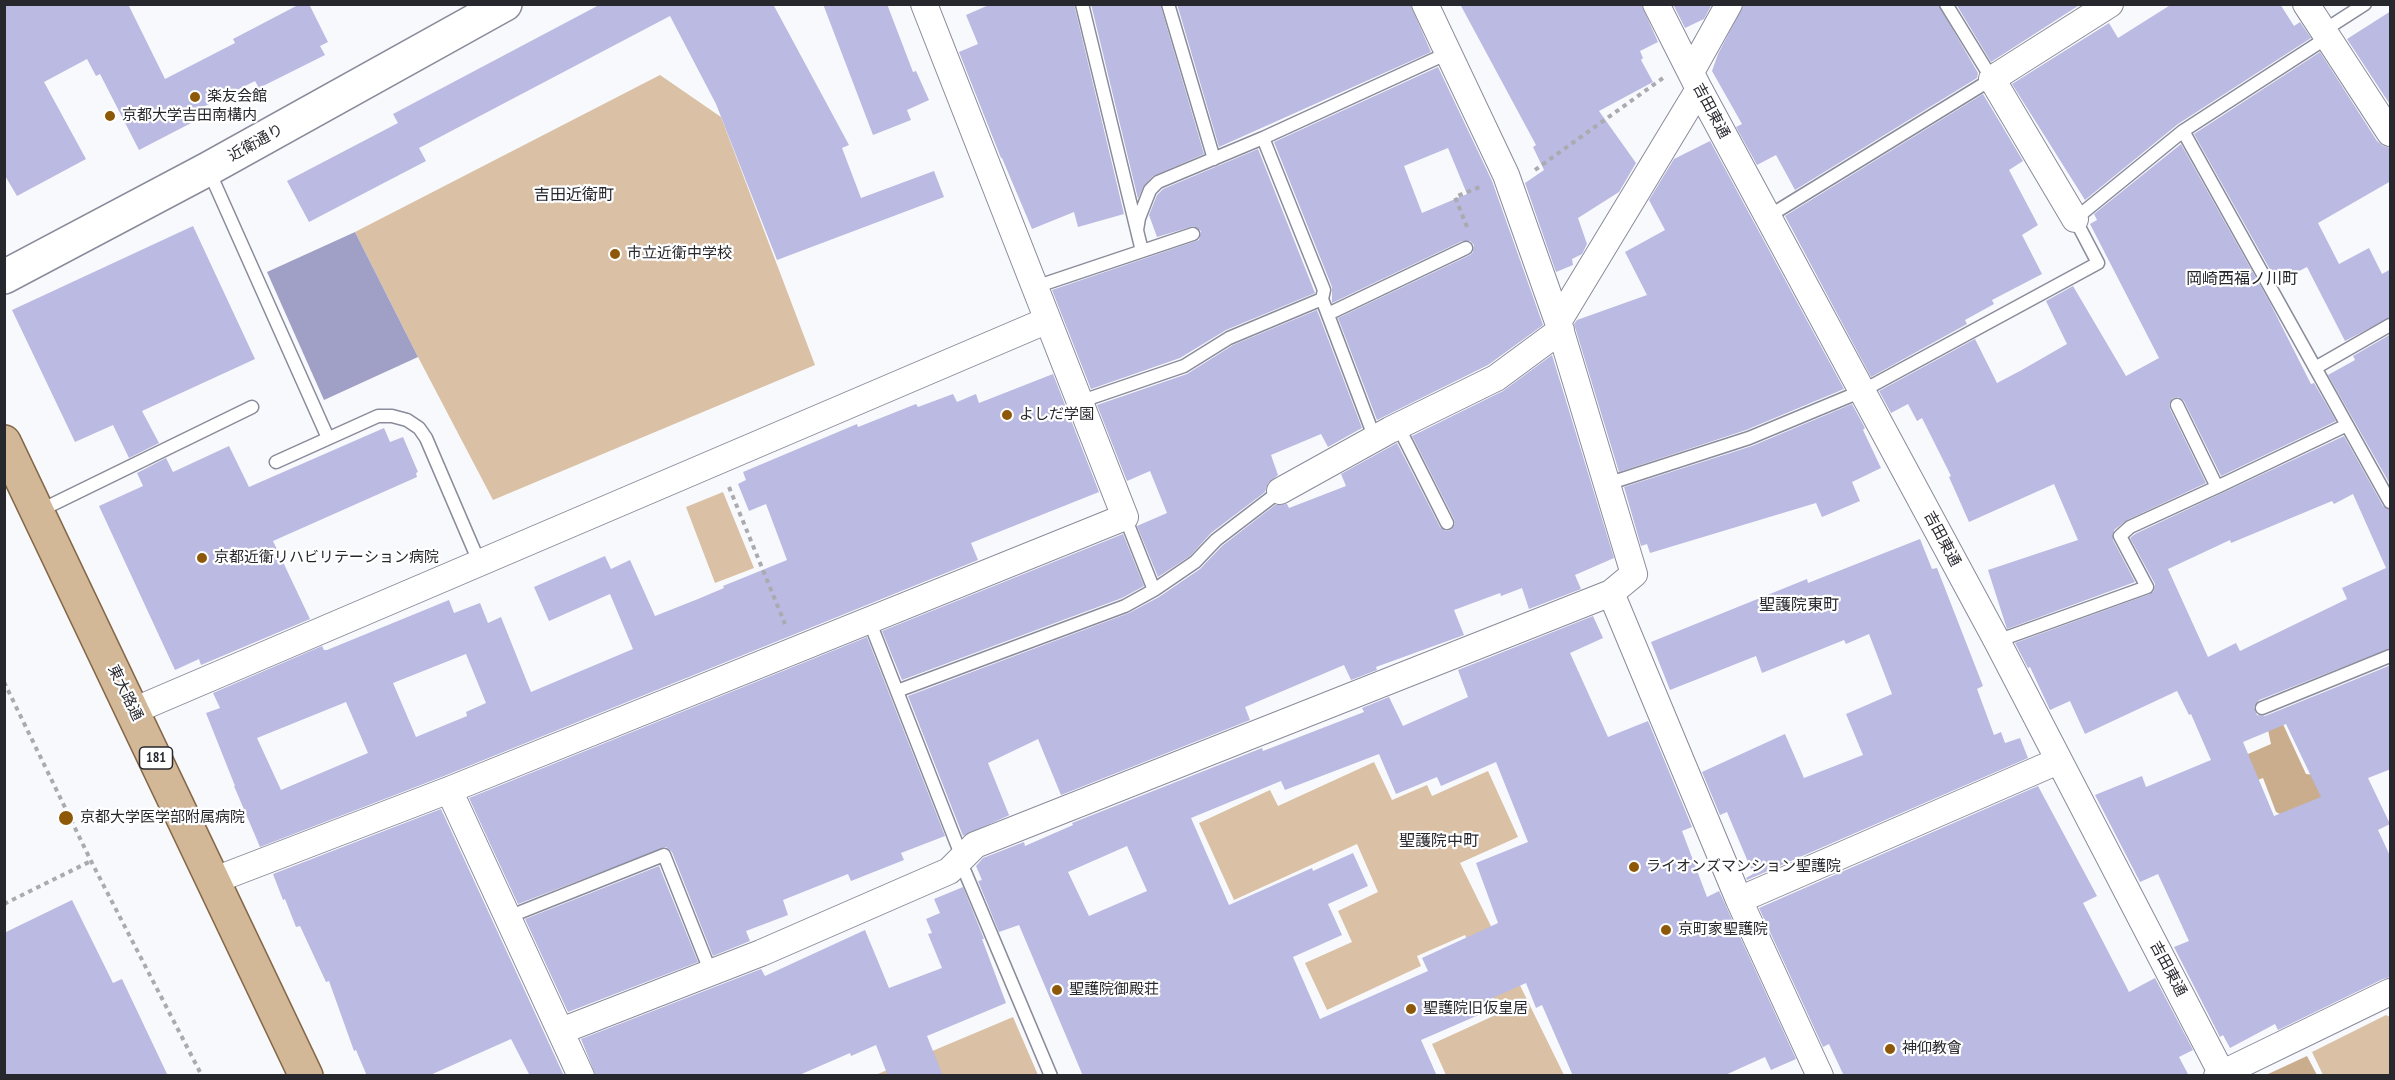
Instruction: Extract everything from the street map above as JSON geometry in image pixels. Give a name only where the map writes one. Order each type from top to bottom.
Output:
[{"type":"main road","name":"東大路通","points":[[4,442],[215,880],[306,1076]]},
{"type":"street","name":"近衛通り","points":[[4,277],[208,169],[505,4]]},
{"type":"street","points":[[215,880],[449,790],[1125,517],[924,4]]},
{"type":"street","points":[[561,1031],[761,953],[949,871],[975,845],[1611,593],[1634,574],[1559,326],[1508,181],[1425,4]]},
{"type":"street","name":"吉田東通","points":[[1656,4],[1997,640],[2221,1075]]},
{"type":"street","points":[[1280,491],[1398,426],[1496,378],[1559,326],[1729,4]]},
{"type":"street","points":[[2075,219],[1992,79],[2110,4]]},
{"type":"street","points":[[2306,4],[2391,133]]},
{"type":"street","points":[[133,711],[1048,320]]},
{"type":"street","points":[[1611,593],[1739,900],[1820,1076]]},
{"type":"street","points":[[1739,900],[2058,761]]},
{"type":"street","points":[[449,790],[581,1076]]},
{"type":"street","points":[[2221,1075],[2391,992]]},
{"type":"lane","points":[[1082,4],[1142,251]]},
{"type":"lane","points":[[1168,4],[1214,159]]},
{"type":"lane","points":[[1769,216],[1992,79],[1946,4]]},
{"type":"lane","points":[[1607,484],[1749,438],[1862,391],[2098,263],[2075,219],[2183,131],[2365,4]]},
{"type":"lane","points":[[1137,230],[1139,218],[1150,190],[1158,182],[1263,138],[1448,53]]},
{"type":"lane","points":[[2183,131],[2347,425],[2389,495]]},
{"type":"lane","points":[[1263,138],[1324,290],[1322,299],[1375,439]]},
{"type":"lane","points":[[208,169],[328,438]]},
{"type":"lane","points":[[1035,287],[1192,234]]},
{"type":"lane","points":[[1328,314],[1466,248]]},
{"type":"lane","points":[[1079,402],[1184,366],[1229,338],[1322,299]]},
{"type":"lane","points":[[2315,368],[2391,325]]},
{"type":"lane","points":[[2177,405],[2217,487]]},
{"type":"lane","points":[[38,512],[252,407]]},
{"type":"lane","points":[[276,462],[378,416],[400,418],[419,428],[432,450],[480,564]]},
{"type":"lane","points":[[1997,640],[2148,587],[2120,536],[2130,527],[2347,425]]},
{"type":"lane","points":[[1398,426],[1447,523]]},
{"type":"lane","points":[[897,691],[1125,606],[1154,590],[1195,562],[1216,540],[1280,491]]},
{"type":"lane","points":[[1125,517],[1154,590]]},
{"type":"lane","points":[[869,620],[1050,1076]]},
{"type":"lane","points":[[2262,708],[2391,656]]},
{"type":"lane","points":[[508,917],[664,855],[711,972]]},
{"type":"path","points":[[1466,248],[1472,241],[1455,197],[1508,181],[1692,74]]},
{"type":"path","points":[[718,462],[795,650]]},
{"type":"path","points":[[4,682],[7,693],[91,861],[202,1076]]},
{"type":"path","points":[[4,904],[91,861]]},
{"type":"shaded area","points":[[660,75],[721,117],[815,365],[493,500],[355,232]]},
{"type":"shaded area","points":[[723,492],[754,568],[715,583],[686,507]]},
{"type":"shaded area","points":[[2282,722],[2306,774],[2314,775],[2329,807],[2280,814],[2276,812],[2263,778],[2223,793],[2241,757],[2271,744],[2268,730]]},
{"type":"shaded area","points":[[1374,762],[1392,800],[1427,785],[1432,796],[1488,771],[1518,837],[1460,863],[1564,1075],[1446,1075],[1432,1044],[1500,1013],[1465,935],[1417,956],[1421,966],[1327,1010],[1305,963],[1352,942],[1338,911],[1378,892],[1357,844],[1234,900],[1199,823],[1270,790],[1278,806]]},
{"type":"shaded area","points":[[2386,1015],[2390,1017],[2390,1075],[2323,1075],[2312,1052]]},
{"type":"shaded area","points":[[1013,1017],[1038,1075],[873,1076]]},
{"type":"shaded area","points":[[2307,1056],[2317,1075],[2266,1075]]},
{"type":"water","points":[[355,232],[418,357],[324,400],[267,272]]},
{"type":"building","points":[[4,4],[128,4],[165,79],[235,43],[233,39],[300,4],[309,4],[328,42],[320,46],[325,55],[259,88],[255,81],[191,113],[195,121],[139,150],[100,74],[96,76],[87,59],[44,82],[86,159],[17,196],[4,174]]},
{"type":"building","points":[[601,4],[773,4],[849,145],[842,148],[861,198],[934,171],[944,197],[777,260],[716,104],[670,16],[419,148],[426,161],[309,222],[287,181],[398,123],[393,114]]},
{"type":"building","points":[[823,4],[887,4],[913,72],[916,71],[929,100],[907,110],[911,120],[873,135]]},
{"type":"building","points":[[991,4],[1074,4],[1124,214],[1078,227],[1074,212],[1032,229],[959,52],[978,44],[966,15]]},
{"type":"building","points":[[1091,4],[1160,4],[1204,154],[1153,176],[1143,187],[1138,199]]},
{"type":"building","points":[[1177,4],[1410,4],[1431,52],[1219,147]]},
{"type":"building","points":[[1460,4],[1641,4],[1658,42],[1640,51],[1643,58],[1641,60],[1653,82],[1599,111],[1636,163],[1619,192],[1578,218],[1587,244],[1582,254],[1572,259],[1573,265],[1556,272],[1525,183],[1544,170],[1533,147],[1536,145]]},
{"type":"building","points":[[1673,4],[1712,4],[1704,19],[1685,28]]},
{"type":"building","points":[[1744,4],[1938,4],[1978,73],[1977,78],[1795,190],[1776,155],[1757,165],[1736,127],[1742,124],[1712,71],[1718,54]]},
{"type":"building","points":[[1956,4],[2081,4],[1991,62]]},
{"type":"building","points":[[2172,4],[2280,4],[2294,26],[2300,22],[2311,38],[2178,124],[2085,200],[2012,84],[2109,23],[2118,38]]},
{"type":"building","points":[[2391,11],[2391,106],[2347,39]]},
{"type":"building","points":[[2320,52],[2377,141],[2391,148],[2391,181],[2318,223],[2339,264],[2369,248],[2382,274],[2391,269],[2391,317],[2345,341],[2307,267],[2277,282],[2194,134]]},
{"type":"building","points":[[1438,67],[1492,181],[1543,325],[1488,365],[1377,420],[1338,318],[1470,255],[1474,245],[1470,241],[1462,241],[1332,303],[1332,287],[1274,142]],"holes":[[[1448,148],[1467,194],[1422,213],[1404,166]]]},
{"type":"building","points":[[1983,94],[2023,161],[2009,170],[2038,225],[2022,235],[2042,274],[1992,300],[1994,304],[1965,320],[1967,324],[1871,377],[1785,216]]},
{"type":"building","points":[[1710,141],[1844,389],[1746,430],[1619,472],[1574,324],[1577,320],[1647,295],[1625,252],[1665,230],[1649,200],[1674,159]]},
{"type":"building","points":[[2181,144],[2270,303],[2311,384],[2314,383],[2336,421],[2221,476],[2184,401],[2178,397],[2173,398],[2169,404],[2170,409],[2206,483],[2127,520],[2114,530],[2113,540],[2135,582],[2007,629],[1988,570],[2078,540],[2054,484],[1969,522],[1949,477],[1951,476],[1922,418],[1917,421],[1908,404],[1891,413],[1879,391],[1975,339],[1997,383],[2020,371],[2067,344],[2046,301],[2073,286],[2126,376],[2159,358],[2090,224],[2097,220],[2094,214]]},
{"type":"building","points":[[1258,149],[1315,293],[1226,330],[1180,358],[1091,389],[1052,290],[1199,240],[1201,231],[1194,226],[1157,237],[1149,215],[1157,195],[1163,189]]},
{"type":"building","points":[[193,226],[255,359],[142,411],[159,443],[129,458],[113,425],[75,442],[12,310]]},
{"type":"building","points":[[1317,310],[1362,428],[1328,447],[1321,434],[1271,455],[1278,475],[1268,483],[1265,492],[1211,533],[1190,556],[1158,577],[1137,526],[1167,513],[1150,471],[1127,481],[1097,405],[1187,374],[1233,345]]},
{"type":"building","points":[[2391,334],[2391,486],[2328,375],[2355,360],[2353,356]]},
{"type":"building","points":[[1552,355],[1614,558],[1575,575],[1581,589],[1529,609],[1522,588],[1501,596],[1500,593],[1454,610],[1464,635],[1376,667],[1377,670],[1351,680],[1344,665],[1245,707],[1250,720],[1061,795],[1038,739],[988,763],[1009,815],[1012,814],[963,836],[908,696],[1129,613],[1159,597],[1200,569],[1222,546],[1275,505],[1287,504],[1289,508],[1346,486],[1341,474],[1397,443],[1440,527],[1446,531],[1451,530],[1455,524],[1454,519],[1412,436],[1503,391]]},
{"type":"building","points":[[1053,374],[1099,492],[971,543],[978,560],[444,776],[260,847],[206,713],[220,708],[213,693],[322,646],[324,650],[327,650],[449,600],[454,613],[480,603],[488,623],[501,617],[531,692],[633,649],[610,594],[549,621],[534,587],[605,556],[611,569],[630,560],[655,616],[698,599],[724,588],[723,586],[787,560],[766,504],[749,511],[738,484],[746,480],[743,472],[857,424],[858,427],[916,404],[918,407],[953,394],[957,402],[976,394],[979,403]],"holes":[[[466,654],[486,703],[466,712],[467,716],[416,737],[393,683]],[[346,702],[368,753],[281,790],[257,738]]]},
{"type":"building","points":[[1852,404],[1865,428],[1863,430],[1881,468],[1852,482],[1860,501],[1822,517],[1816,503],[1650,553],[1647,544],[1641,546],[1624,487],[1752,446]]},
{"type":"building","name":"京都近衛リハビリテーション病院","points":[[384,428],[390,442],[403,437],[418,472],[417,477],[273,541],[310,619],[201,665],[199,659],[175,670],[99,506],[143,486],[137,473],[166,458],[173,472],[229,446],[249,487]]},
{"type":"building","points":[[2344,436],[2383,506],[2391,510],[2391,648],[2259,700],[2254,707],[2257,715],[2265,716],[2391,665],[2391,769],[2368,778],[2390,824],[2378,830],[2391,858],[2391,977],[2278,1030],[2275,1024],[2230,1048],[2223,1035],[2220,1037],[2174,947],[2189,941],[2158,874],[2140,882],[2095,795],[2142,776],[2146,787],[2211,760],[2191,714],[2189,715],[2177,691],[2085,734],[2070,701],[2050,710],[2030,667],[2028,668],[2015,643],[2154,591],[2155,584],[2130,538]],"holes":[[[2353,494],[2386,568],[2342,588],[2347,599],[2240,651],[2236,643],[2208,657],[2168,569],[2230,540],[2231,543],[2332,501],[2334,504]],[[2286,724],[2321,797],[2274,816],[2243,742]]]},
{"type":"building","points":[[1123,534],[1144,586],[1122,598],[902,680],[882,631]]},
{"type":"building","points":[[1920,539],[1932,569],[1937,568],[1983,686],[1977,689],[1994,735],[2001,732],[2005,743],[2020,738],[2028,758],[1747,880],[1746,878],[1753,874],[1727,812],[1720,815],[1702,772],[1785,734],[1804,778],[1863,755],[1846,714],[1892,694],[1869,634],[1846,644],[1844,640],[1762,673],[1756,656],[1670,690],[1651,642],[1807,579],[1808,583]]},
{"type":"building","points":[[1593,616],[1603,638],[1570,653],[1608,737],[1648,721],[1692,827],[1682,831],[1707,897],[1719,891],[1796,1059],[1771,1070],[1765,1057],[1723,1076],[1573,1076],[1542,1005],[1536,1008],[1526,983],[1477,1005],[1481,1014],[1421,1040],[1437,1076],[1083,1076],[1019,925],[999,932],[978,881],[982,880],[976,866],[983,858],[1024,842],[1025,846],[1073,825],[1072,823],[1262,748],[1263,751],[1364,712],[1362,708],[1389,697],[1403,726],[1468,697],[1458,670]],"holes":[[[1379,754],[1396,794],[1437,777],[1441,786],[1496,762],[1528,842],[1476,863],[1498,923],[1422,958],[1428,971],[1320,1019],[1293,957],[1342,935],[1328,904],[1368,886],[1353,853],[1313,871],[1312,868],[1229,905],[1191,818],[1281,781],[1285,790]],[[1127,846],[1147,891],[1089,916],[1068,872]]]},
{"type":"building","points":[[867,637],[945,836],[901,853],[904,860],[851,881],[848,874],[783,900],[788,915],[746,931],[750,941],[713,956],[672,852],[666,847],[518,904],[469,798]]},
{"type":"building","points":[[2038,786],[2097,896],[2083,903],[2129,992],[2155,978],[2193,1050],[2179,1057],[2189,1076],[1844,1076],[1829,1044],[1823,1047],[1759,908]]},
{"type":"building","points":[[441,809],[564,1076],[530,1076],[511,1039],[428,1076],[367,1076],[356,1050],[354,1051],[329,981],[326,982],[300,926],[296,927],[285,899],[283,900],[273,874]]},
{"type":"building","points":[[659,866],[698,962],[568,1012],[525,919]]},
{"type":"building","points":[[963,887],[1006,1003],[927,1036],[943,1076],[888,1076],[876,1045],[851,1056],[850,1053],[797,1076],[596,1076],[581,1039],[761,969],[765,976],[865,930],[889,988],[942,968],[928,934],[932,933],[926,919],[940,913],[934,899]]},
{"type":"building","points":[[72,900],[113,983],[122,979],[168,1076],[4,1076],[4,933]]},
{"type":"place","name":"楽友会館","points":[[195,97]]},
{"type":"place","name":"京都大学吉田南構内","points":[[110,116]]},
{"type":"place","name":"市立近衛中学校","points":[[615,254]]},
{"type":"place","name":"よしだ学園","points":[[1007,415]]},
{"type":"place","name":"京都近衛リハビリテーション病院","points":[[202,558]]},
{"type":"place","name":"京都大学医学部附属病院","points":[[66,818]]},
{"type":"place","name":"ライオンズマンション聖護院","points":[[1634,867]]},
{"type":"place","name":"京町家聖護院","points":[[1666,930]]},
{"type":"place","name":"聖護院御殿荘","points":[[1057,990]]},
{"type":"place","name":"聖護院旧仮皇居","points":[[1411,1009]]},
{"type":"place","name":"神仰教會","points":[[1890,1049]]},
{"type":"district","name":"吉田近衛町","points":[[574,195]]},
{"type":"district","name":"岡崎西福ノ川町","points":[[2242,279]]},
{"type":"district","name":"聖護院東町","points":[[1799,605]]},
{"type":"district","name":"聖護院中町","points":[[1439,841]]}]
